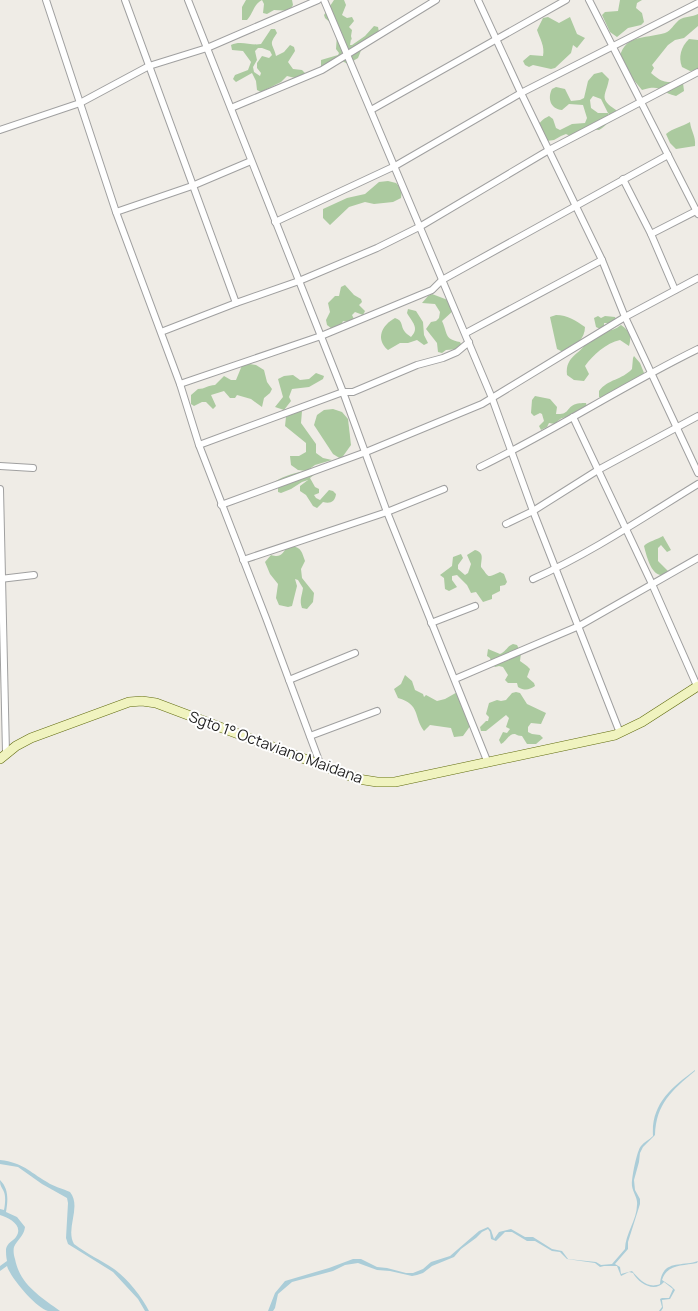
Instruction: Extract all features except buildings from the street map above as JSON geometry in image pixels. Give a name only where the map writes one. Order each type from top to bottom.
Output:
[{"type":"main road","name":"Sgto 1° Octaviano Maidana","points":[[3,756],[31,738],[128,702],[142,701],[156,703],[358,779],[377,782],[414,778],[620,733],[642,722],[698,686]]},
{"type":"street","points":[[46,0],[116,212],[180,384],[199,445],[321,766]]},
{"type":"street","points":[[125,0],[236,302]]},
{"type":"street","points":[[188,0],[343,392],[387,512],[488,763]]},
{"type":"street","points":[[0,130],[80,103],[149,66],[207,48],[318,0]]},
{"type":"street","points":[[324,0],[466,333],[492,398],[532,511],[620,733]]},
{"type":"street","points":[[231,108],[322,70],[436,0]]},
{"type":"street","points":[[478,0],[521,94],[602,260],[625,317],[698,473]]},
{"type":"street","points":[[371,110],[566,0]]},
{"type":"street","points":[[589,0],[697,211],[651,234]]},
{"type":"street","points":[[275,222],[395,166],[521,94],[698,3]]},
{"type":"street","points":[[161,332],[236,302],[299,280],[376,248],[421,226],[549,150],[698,72]]},
{"type":"street","points":[[180,384],[321,336],[432,290],[442,280],[668,155]]},
{"type":"street","points":[[116,212],[192,186],[251,161]]},
{"type":"street","points":[[623,179],[651,234],[675,290]]},
{"type":"street","points":[[466,333],[602,260]]},
{"type":"street","points":[[221,505],[366,452],[482,404],[625,317],[698,278]]},
{"type":"street","points":[[199,445],[343,392],[353,392],[417,365],[443,358],[457,352],[469,342]]},
{"type":"street","points":[[480,467],[512,452],[651,372],[698,349]]},
{"type":"street","points":[[506,524],[532,511],[598,470],[698,416]]},
{"type":"street","points":[[573,417],[698,686]]},
{"type":"street","points":[[0,466],[33,468]]},
{"type":"street","points":[[533,579],[625,529],[698,484]]},
{"type":"street","points":[[0,489],[3,756]]},
{"type":"street","points":[[243,560],[387,512],[444,490]]},
{"type":"street","points":[[455,679],[579,626],[698,558]]},
{"type":"street","points":[[1,579],[34,575]]},
{"type":"street","points":[[431,623],[475,606]]},
{"type":"street","points":[[289,680],[356,653]]},
{"type":"street","points":[[310,736],[377,710]]},
{"type":"green space","points":[[246,0],[262,0],[257,4],[247,20],[242,20],[242,7]]},
{"type":"green space","points":[[262,0],[292,0],[293,5],[287,10],[274,10],[267,14],[263,13],[264,4]]},
{"type":"green space","points":[[334,0],[344,0],[346,5],[342,15],[347,18],[352,17],[354,21],[349,27],[352,30],[350,45],[365,36],[374,26],[378,27],[379,32],[362,48],[358,58],[348,64],[342,61],[323,67],[321,66],[321,60],[338,55],[339,53],[336,49],[337,35],[334,32],[333,25],[324,15]]},
{"type":"green space","points":[[620,0],[642,0],[637,3],[636,8],[642,13],[644,22],[641,25],[628,28],[617,37],[610,32],[602,15],[605,12],[618,11]]},
{"type":"green space","points":[[698,14],[698,26],[684,38],[675,40],[668,45],[652,65],[654,68],[651,73],[663,81],[683,83],[684,91],[676,96],[657,88],[642,90],[619,62],[624,46],[635,39],[665,33],[679,20]]},
{"type":"green space","points":[[548,17],[559,23],[570,17],[577,34],[585,38],[577,48],[573,45],[571,53],[555,68],[551,69],[533,65],[529,67],[523,61],[530,55],[543,56],[543,46],[537,30],[543,18]]},
{"type":"green space","points":[[271,29],[275,29],[277,33],[272,44],[276,56],[284,52],[290,45],[294,47],[295,51],[288,62],[293,69],[302,70],[305,73],[304,77],[295,78],[287,76],[281,82],[261,92],[257,90],[256,81],[252,73],[236,82],[233,79],[235,75],[248,70],[251,62],[243,51],[232,50],[231,45],[238,43],[261,44]],"holes":[[[258,48],[270,51],[272,55],[269,58],[262,56],[257,63],[257,68],[261,73],[260,76],[254,72],[253,67],[257,60],[255,51]]]},
{"type":"green space","points":[[689,39],[698,40],[698,70],[690,71],[682,67],[680,60],[681,52]]},
{"type":"green space","points":[[602,72],[609,79],[605,99],[616,110],[617,115],[610,115],[608,113],[607,123],[599,130],[590,129],[570,136],[566,134],[554,140],[540,142],[537,129],[541,121],[549,116],[553,119],[556,128],[560,130],[572,124],[585,123],[587,118],[583,105],[569,104],[562,110],[555,108],[550,100],[552,89],[556,87],[565,89],[571,101],[580,100],[584,98],[588,81],[594,74]],"holes":[[[593,96],[601,99],[608,113],[598,113],[591,108],[590,100]]]},
{"type":"green space","points":[[690,122],[695,146],[676,149],[670,143],[666,134]]},
{"type":"green space","points":[[388,181],[396,183],[402,189],[401,198],[393,202],[374,204],[365,202],[349,207],[330,225],[323,218],[323,209],[347,198],[365,194],[379,182]]},
{"type":"green space","points":[[345,285],[354,295],[361,299],[362,302],[359,305],[365,311],[363,315],[355,312],[352,315],[354,319],[352,323],[343,321],[335,331],[327,325],[326,320],[330,312],[328,303],[335,296],[339,296],[341,287]]},
{"type":"green space","points":[[432,294],[453,302],[455,309],[442,321],[449,337],[460,342],[462,346],[459,349],[446,350],[442,353],[438,352],[437,343],[426,329],[431,322],[439,318],[440,312],[435,304],[422,303]]},
{"type":"green space","points":[[408,309],[416,311],[423,322],[424,335],[428,343],[424,345],[417,340],[400,343],[388,350],[384,346],[381,337],[384,328],[390,321],[395,318],[398,319],[406,333],[411,337],[414,334],[415,328],[407,313]]},
{"type":"green space","points":[[556,315],[568,317],[585,327],[581,339],[565,353],[557,349],[550,317]]},
{"type":"green space","points":[[598,316],[601,318],[605,316],[615,317],[617,321],[604,323],[604,326],[600,329],[596,327],[594,318]]},
{"type":"green space","points":[[621,325],[630,334],[629,346],[620,340],[600,350],[585,366],[589,374],[584,381],[574,380],[567,375],[568,363],[589,339]]},
{"type":"green space","points":[[634,356],[640,363],[644,373],[639,384],[601,398],[599,397],[599,391],[603,387],[632,369]]},
{"type":"green space","points":[[243,363],[256,365],[264,370],[267,382],[272,389],[264,398],[262,407],[251,399],[237,395],[235,398],[230,398],[224,391],[211,395],[216,406],[213,409],[206,402],[194,406],[191,404],[191,395],[198,389],[215,385],[224,376],[231,380],[236,380]]},
{"type":"green space","points":[[316,373],[324,376],[323,379],[309,387],[292,389],[289,397],[291,401],[284,410],[275,407],[283,397],[278,379],[293,375],[300,380],[309,379]]},
{"type":"green space","points":[[535,396],[550,399],[557,407],[556,414],[566,412],[578,403],[586,403],[587,408],[575,421],[569,418],[560,419],[555,424],[549,423],[547,427],[541,430],[539,426],[544,421],[542,414],[534,416],[531,413],[532,400]]},
{"type":"green space","points":[[333,409],[342,412],[348,419],[351,445],[341,459],[333,454],[314,425],[317,415],[324,410]]},
{"type":"green space","points":[[302,411],[301,423],[316,444],[316,453],[323,458],[332,460],[315,465],[308,470],[315,474],[310,478],[315,487],[319,489],[319,493],[314,495],[316,498],[320,500],[329,490],[336,494],[332,502],[323,502],[317,508],[300,491],[300,486],[308,480],[281,493],[278,492],[278,483],[276,481],[291,474],[306,471],[298,470],[291,465],[290,456],[299,456],[306,452],[306,443],[285,426],[286,417],[294,412]]},
{"type":"green space","points":[[663,536],[671,550],[667,552],[661,545],[658,548],[658,561],[670,573],[665,575],[658,574],[652,568],[644,546]]},
{"type":"green space","points":[[291,546],[299,549],[302,553],[305,561],[301,569],[302,578],[314,593],[313,602],[307,609],[302,608],[303,588],[298,580],[295,579],[297,586],[292,606],[279,605],[276,598],[278,584],[270,574],[265,562],[271,555],[279,556],[287,547]]},
{"type":"green space","points":[[475,550],[481,555],[481,567],[487,575],[490,576],[500,572],[504,574],[507,582],[505,585],[500,586],[500,591],[492,595],[492,599],[483,602],[476,592],[471,593],[467,585],[457,575],[452,576],[452,580],[457,587],[449,591],[445,589],[444,578],[440,575],[452,566],[453,557],[461,554],[463,558],[458,565],[458,569],[465,575],[468,573],[471,564],[467,555]]},
{"type":"green space","points":[[513,644],[517,645],[521,653],[520,661],[530,669],[527,677],[535,686],[527,690],[518,687],[517,683],[508,683],[505,680],[508,675],[503,667],[495,667],[487,656],[488,649],[500,654]]},
{"type":"green space","points":[[405,675],[412,681],[415,690],[423,694],[424,697],[426,695],[437,701],[445,699],[461,690],[473,722],[463,736],[454,737],[451,728],[430,725],[424,731],[416,711],[410,704],[398,698],[394,689],[401,684]]},
{"type":"green space","points":[[512,693],[520,693],[527,704],[546,713],[541,724],[531,723],[528,727],[528,732],[540,735],[543,738],[536,744],[527,744],[522,736],[513,734],[501,744],[499,740],[503,732],[507,733],[510,729],[506,727],[509,718],[506,715],[486,731],[481,731],[480,727],[488,721],[489,717],[486,714],[489,703],[497,700],[506,700]]},
{"type":"water","points":[[695,1070],[667,1098],[658,1115],[655,1135],[643,1147],[640,1153],[634,1180],[640,1204],[628,1242],[628,1249],[615,1264],[620,1267],[621,1274],[632,1271],[644,1283],[656,1285],[660,1284],[664,1271],[668,1267],[698,1261],[697,1263],[672,1268],[664,1275],[662,1280],[675,1290],[670,1299],[662,1300],[663,1308],[661,1311],[659,1311],[662,1307],[660,1299],[669,1298],[673,1289],[664,1282],[656,1287],[647,1286],[639,1281],[633,1273],[629,1272],[621,1276],[617,1266],[600,1267],[595,1263],[567,1259],[560,1252],[552,1251],[535,1241],[527,1241],[512,1232],[505,1232],[496,1241],[491,1239],[488,1229],[461,1249],[454,1257],[432,1266],[417,1275],[412,1276],[377,1270],[358,1263],[345,1265],[333,1271],[292,1282],[278,1294],[273,1311],[268,1311],[275,1293],[285,1281],[353,1259],[361,1259],[377,1267],[413,1273],[423,1269],[431,1262],[450,1256],[479,1231],[488,1227],[494,1239],[499,1232],[511,1229],[525,1237],[533,1237],[552,1249],[562,1251],[568,1259],[596,1262],[601,1265],[612,1264],[625,1249],[635,1216],[637,1200],[632,1183],[639,1149],[653,1136],[655,1115],[664,1098],[678,1083]]},
{"type":"water","points":[[0,1160],[20,1165],[50,1184],[70,1192],[74,1204],[71,1231],[74,1244],[124,1277],[134,1288],[149,1311],[145,1311],[138,1299],[113,1272],[68,1244],[66,1238],[67,1198],[42,1184],[18,1167],[0,1164]]},
{"type":"water","points":[[0,1180],[5,1187],[7,1195],[6,1212],[17,1217],[25,1227],[14,1249],[14,1255],[21,1276],[32,1290],[60,1311],[48,1311],[37,1304],[18,1284],[7,1266],[0,1271],[0,1266],[7,1261],[6,1249],[16,1237],[18,1229],[11,1220],[0,1215],[0,1209],[4,1210],[5,1199]]}]
